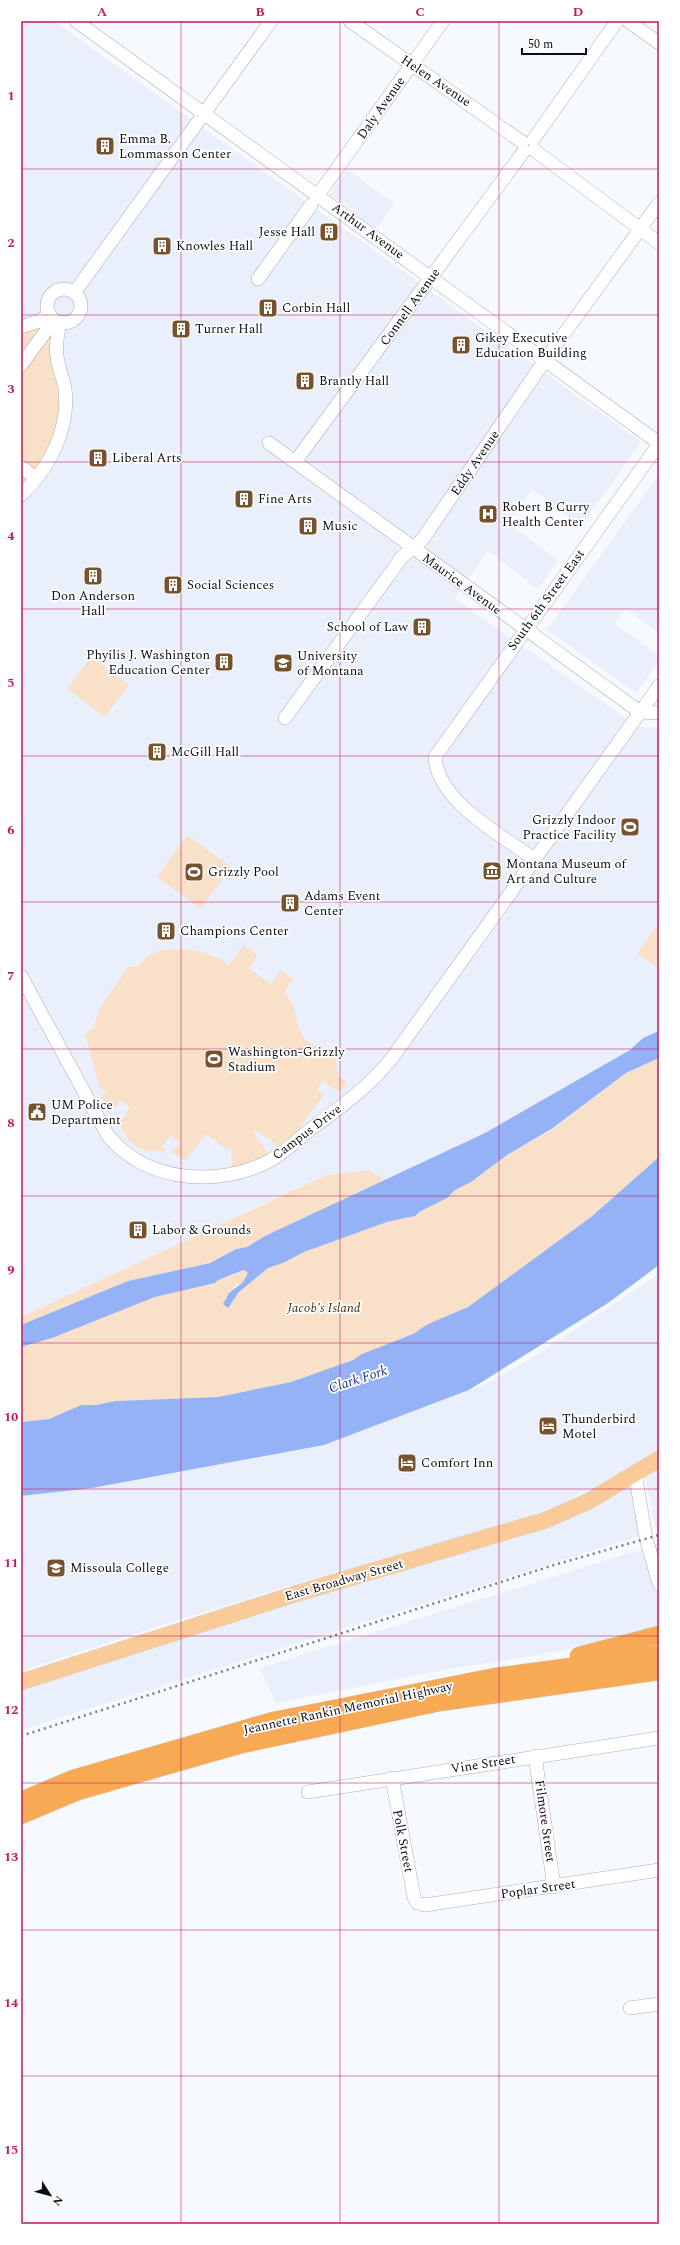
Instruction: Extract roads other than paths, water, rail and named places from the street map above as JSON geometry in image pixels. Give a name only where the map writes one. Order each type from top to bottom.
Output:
[{"type":"highway","points":[[495,1677],[659,1635]]},
{"type":"highway","name":"Jeannette Rankin Memorial Highway","points":[[21,1800],[73,1779],[273,1721],[495,1677],[659,1655]]},
{"type":"highway","name":"Jeannette Rankin Memorial Highway","points":[[21,1815],[78,1791],[238,1745],[440,1702],[659,1671]]},
{"type":"highway","points":[[539,1688],[659,1683]]},
{"type":"main road","name":"East Broadway Street","points":[[21,1682],[295,1594],[546,1520],[589,1501],[659,1459]]},
{"type":"street","name":"Arthur Avenue","points":[[76,21],[91,25],[314,200],[431,277],[659,444]]},
{"type":"street","points":[[74,293],[271,21]]},
{"type":"street","name":"Helen Avenue","points":[[350,21],[528,146],[659,243]]},
{"type":"street","name":"Daly Avenue","points":[[258,279],[443,21]]},
{"type":"street","name":"Connell Avenue","points":[[295,462],[528,146],[618,21]]},
{"type":"street","points":[[628,21],[659,44]]},
{"type":"street","name":"Eddy Avenue","points":[[285,718],[402,557],[417,545],[545,360],[659,203]]},
{"type":"street","points":[[21,327],[39,321],[54,319],[74,319],[80,311],[80,301],[74,293],[64,289],[52,294],[47,305],[54,319],[57,356],[65,390],[62,424],[51,457],[36,478],[21,495]]},
{"type":"street","points":[[21,365],[54,319]]},
{"type":"street","name":"Maurice Avenue","points":[[269,443],[417,545],[525,630],[640,712]]},
{"type":"street","name":"South 6th Street East","points":[[534,859],[480,820],[456,800],[440,780],[436,770],[435,756],[659,444]]},
{"type":"street","points":[[21,467],[36,478]]},
{"type":"street","name":"Campus Drive","points":[[21,976],[108,1134],[122,1150],[149,1166],[183,1175],[209,1177],[235,1173],[272,1160],[368,1085],[378,1075],[474,946],[534,859],[659,686]]},
{"type":"street","points":[[640,712],[659,713]]},
{"type":"street","points":[[635,1473],[646,1538],[659,1584]]},
{"type":"street","name":"Vine Street","points":[[308,1792],[659,1738]]},
{"type":"street","name":"Filmore Street","points":[[535,1756],[554,1887]]},
{"type":"street","name":"Polk Street","points":[[392,1778],[414,1897],[417,1903]]},
{"type":"street","name":"Poplar Street","points":[[417,1903],[425,1905],[554,1887],[659,1870]]},
{"type":"street","points":[[630,2008],[659,2004]]},
{"type":"water","points":[[659,1031],[659,1058],[626,1073],[553,1128],[507,1155],[471,1182],[455,1190],[447,1198],[421,1211],[415,1216],[387,1222],[304,1252],[283,1263],[268,1268],[239,1292],[228,1308],[223,1304],[229,1293],[243,1282],[248,1273],[244,1270],[218,1280],[215,1283],[155,1297],[52,1338],[21,1347],[21,1325],[128,1281],[210,1263],[236,1249],[247,1247],[265,1236],[485,1133],[630,1050],[643,1038]]},
{"type":"water","name":"Clark Fork","points":[[659,1157],[659,1265],[608,1303],[469,1390],[324,1445],[92,1488],[21,1496],[21,1422],[49,1419],[81,1405],[96,1405],[115,1401],[218,1397],[291,1382],[353,1360],[362,1354],[413,1334],[428,1324],[468,1307],[591,1217]]},
{"type":"railway","points":[[21,1736],[554,1565],[659,1535]]},
{"type":"place","name":"Emma B. Lommasson Center","points":[[105,146]]},
{"type":"place","name":"Jesse Hall","points":[[329,232]]},
{"type":"place","name":"Knowles Hall","points":[[162,246]]},
{"type":"place","name":"Corbin Hall","points":[[268,308]]},
{"type":"place","name":"Turner Hall","points":[[181,329]]},
{"type":"place","name":"Gikey Executive Education Building","points":[[461,345]]},
{"type":"place","name":"Brantly Hall","points":[[305,381]]},
{"type":"place","name":"Liberal Arts","points":[[98,458]]},
{"type":"place","name":"Fine Arts","points":[[244,499]]},
{"type":"place","name":"Robert B Curry Health Center","points":[[488,514]]},
{"type":"place","name":"Music","points":[[308,526]]},
{"type":"place","name":"Don Anderson Hall","points":[[93,576]]},
{"type":"place","name":"Social Sciences","points":[[173,585]]},
{"type":"place","name":"School of Law","points":[[422,627]]},
{"type":"place","name":"Phyilis J. Washington Education Center","points":[[224,662]]},
{"type":"place","name":"University of Montana","points":[[283,663]]},
{"type":"place","name":"McGill Hall","points":[[157,752]]},
{"type":"place","name":"Grizzly Indoor Practice Facility","points":[[630,827]]},
{"type":"place","name":"Montana Museum of Art and Culture","points":[[492,871]]},
{"type":"place","name":"Grizzly Pool","points":[[194,872]]},
{"type":"place","name":"Adams Event Center","points":[[290,903]]},
{"type":"place","name":"Champions Center","points":[[166,931]]},
{"type":"place","name":"Washington-Grizzly Stadium","points":[[214,1059]]},
{"type":"place","name":"UM Police Department","points":[[37,1112]]},
{"type":"place","name":"Labor & Grounds","points":[[138,1230]]},
{"type":"place","name":"Thunderbird Motel","points":[[548,1426]]},
{"type":"place","name":"Comfort Inn","points":[[407,1463]]},
{"type":"place","name":"Missoula College","points":[[56,1568]]},
{"type":"park label","name":"Jacob's Island","points":[[324,1308]]}]
